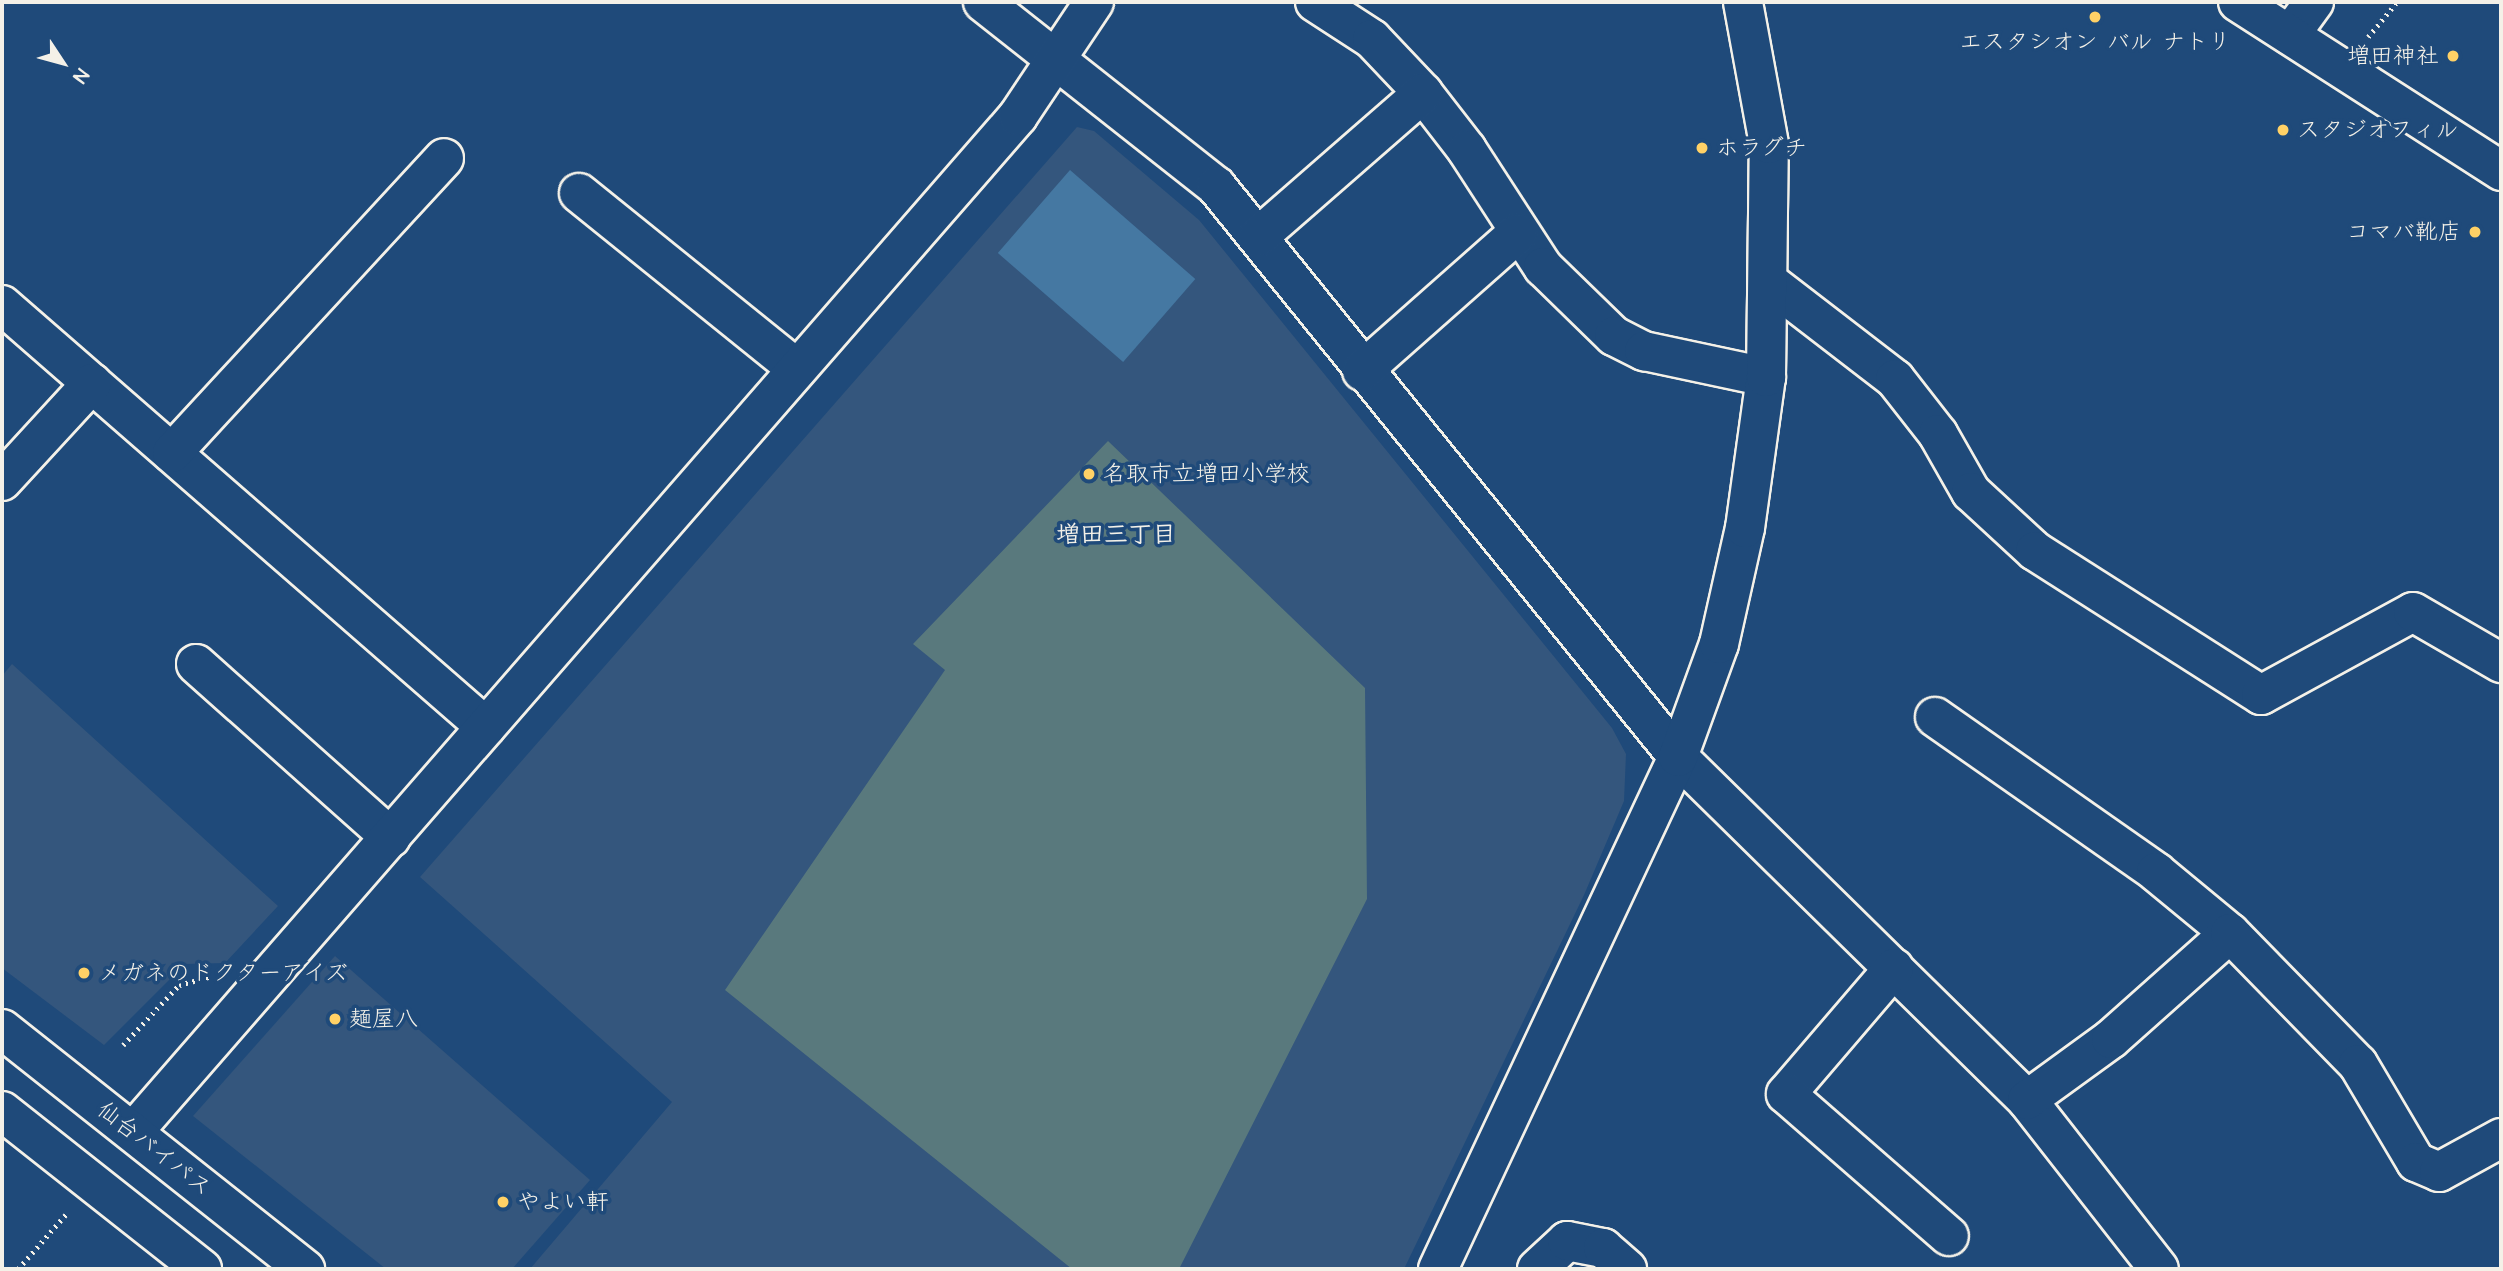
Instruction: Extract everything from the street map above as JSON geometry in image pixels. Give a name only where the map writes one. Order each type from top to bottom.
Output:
[{"type":"main road","points":[[983,2],[1216,186],[1362,371],[1678,757],[2026,1101],[2159,1269]]},
{"type":"main road","points":[[133,1132],[1018,117],[1094,2]]},
{"type":"main road","points":[[1315,2],[1372,39],[1423,93],[1467,150],[1518,233],[1543,267],[1614,336],[1644,351],[1766,377]]},
{"type":"main road","points":[[1444,1267],[1678,757],[1719,644],[1745,528],[1766,377],[1769,144],[1743,2]]},
{"type":"main road","points":[[2238,2],[2501,171]]},
{"type":"main road","points":[[2290,35],[2314,2]]},
{"type":"main road","points":[[1258,237],[1423,93]]},
{"type":"main road","points":[[172,453],[444,158]]},
{"type":"main road","points":[[579,193],[797,369]]},
{"type":"main road","points":[[1362,371],[1518,233]]},
{"type":"main road","points":[[1769,282],[1895,379],[1938,434],[1971,492],[2035,551],[2261,695],[2413,612],[2501,663]]},
{"type":"main road","points":[[2,305],[486,727]]},
{"type":"main road","points":[[2,481],[92,383]]},
{"type":"main road","points":[[196,664],[391,838]]},
{"type":"main road","points":[[1935,718],[2156,873],[2230,933],[2358,1064],[2416,1162],[2439,1172],[2501,1138]]},
{"type":"main road","points":[[2026,1101],[2111,1040],[2230,933]]},
{"type":"main road","points":[[1894,968],[1786,1094],[1949,1236]]},
{"type":"main road","name":"仙台バイパス","points":[[2,1029],[305,1269]]},
{"type":"main road","points":[[2,1111],[202,1269]]},
{"type":"main road","points":[[1537,1269],[1567,1241],[1603,1248],[1627,1269]]},
{"type":"path","points":[[2374,29],[2397,2]]},
{"type":"path","points":[[122,1045],[179,985],[218,977]]},
{"type":"path","points":[[18,1269],[68,1213]]},
{"type":"shaded area","name":"名取市立増田小学校","points":[[1077,127],[1094,131],[1199,220],[1612,728],[1626,754],[1624,801],[1584,895],[1404,1269],[530,1269],[672,1102],[420,877]]},
{"type":"shaded area","points":[[1070,170],[1195,279],[1123,362],[998,253]]},
{"type":"shaded area","points":[[12,664],[278,906],[225,963],[185,964],[104,1045],[2,968],[2,676]]},
{"type":"shaded area","points":[[335,956],[590,1180],[512,1269],[386,1269],[193,1116]]},
{"type":"green space","points":[[1108,441],[1365,688],[1367,899],[1179,1269],[1072,1269],[725,990],[945,670],[913,644]]},
{"type":"place","name":"エスタシオン バル ナトリ","points":[[2095,17]]},
{"type":"place","name":"増田神社","points":[[2453,56]]},
{"type":"place","name":"スタジオフィル","points":[[2283,130]]},
{"type":"place","name":"ホラグチ","points":[[1702,148]]},
{"type":"place","name":"コマバ靴店","points":[[2475,232]]},
{"type":"place","name":"名取市立増田小学校","points":[[1089,474]]},
{"type":"place","name":"メガネのドクターアイズ","points":[[84,973]]},
{"type":"place","name":"麺屋八","points":[[335,1019]]},
{"type":"place","name":"やよい軒","points":[[503,1202]]},
{"type":"district","name":"増田三丁目","points":[[1116,536]]}]
